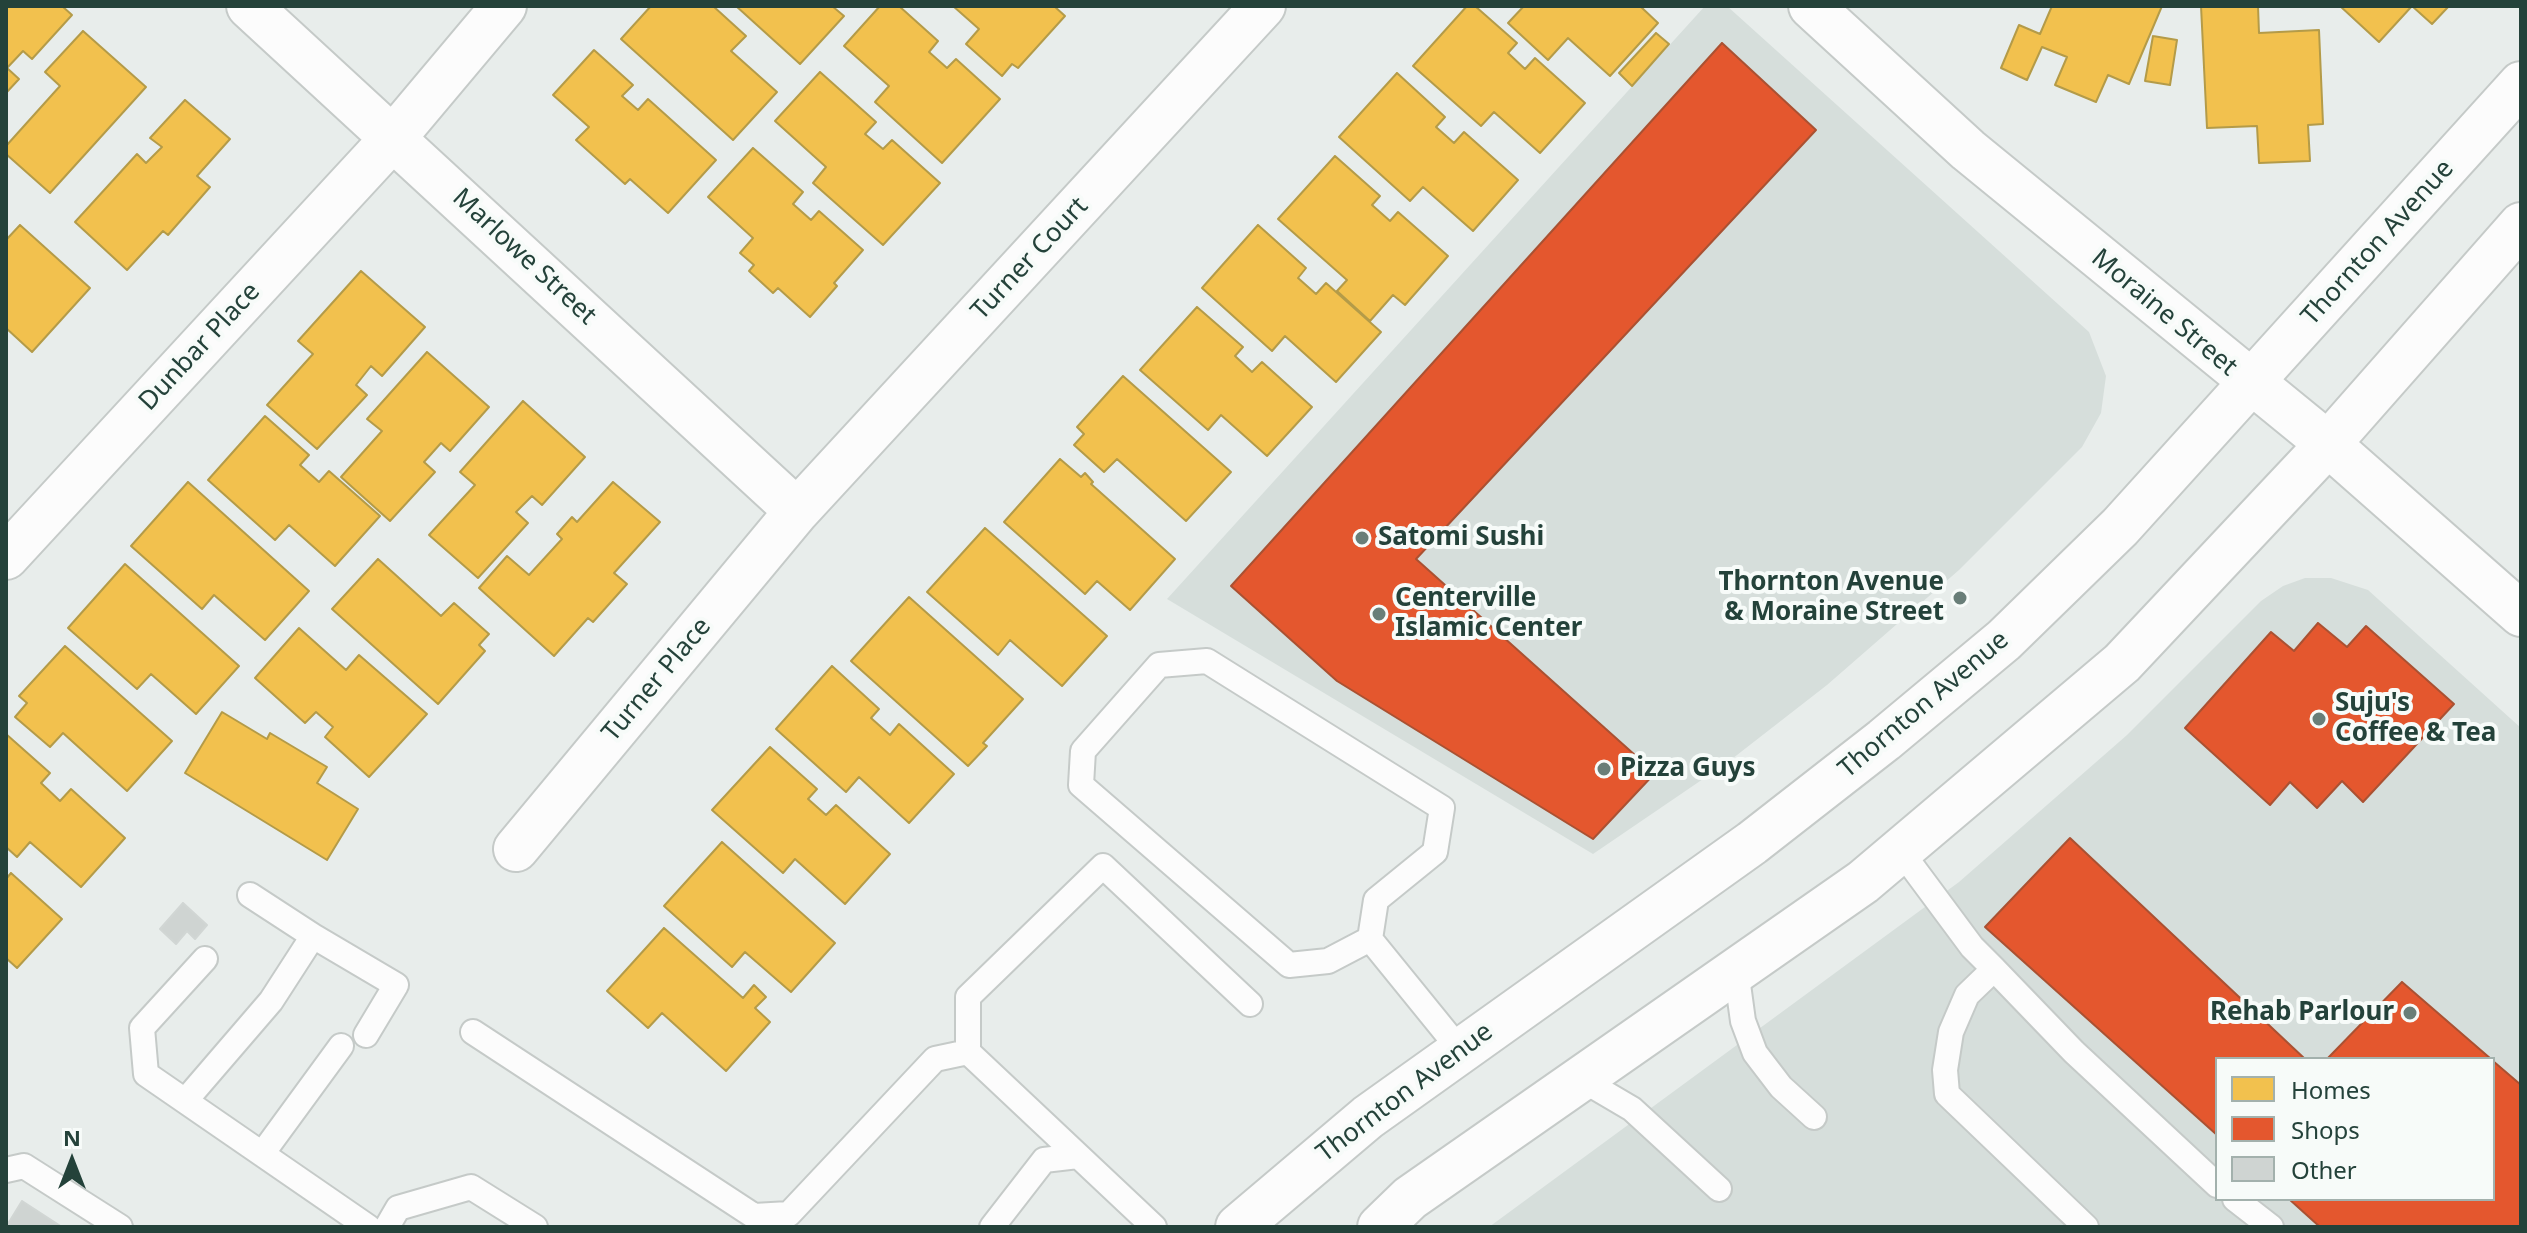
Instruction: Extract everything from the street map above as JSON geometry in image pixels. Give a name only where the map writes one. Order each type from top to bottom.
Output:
[{"type":"street","name":"Marlowe Street","points":[[249,6],[797,511]]},
{"type":"street","name":"Dunbar Place","points":[[6,557],[394,137],[504,6]]},
{"type":"street","name":"Turner Court","points":[[797,511],[1263,6]]},
{"type":"street","name":"Moraine Street","points":[[1811,6],[1968,150],[2251,385],[2328,444],[2521,614]]},
{"type":"street","name":"Thornton Avenue","points":[[1238,1227],[1368,1117],[1752,843],[1884,740],[2004,640],[2120,527],[2521,84]]},
{"type":"street","points":[[1380,1227],[1410,1198],[1863,882],[2122,663],[2328,444],[2521,225]]},
{"type":"street","name":"Turner Place","points":[[516,849],[797,511]]},
{"type":"lane","points":[[1370,939],[1328,961],[1289,965],[1081,785],[1083,751],[1159,665],[1207,661],[1442,808],[1435,852],[1376,900],[1370,939],[1461,1051]]},
{"type":"lane","points":[[1900,850],[1972,947],[2074,1052],[2215,1183]]},
{"type":"lane","points":[[1154,1227],[968,1052],[968,997],[1103,866],[1250,1004]]},
{"type":"lane","points":[[250,895],[396,985],[366,1035]]},
{"type":"lane","points":[[185,1101],[271,1001],[313,936]]},
{"type":"lane","points":[[205,959],[142,1028],[146,1074],[368,1227]]},
{"type":"lane","points":[[1994,969],[1967,995],[1951,1032],[1945,1070],[1947,1094],[2086,1227]]},
{"type":"lane","points":[[1736,970],[1743,1021],[1755,1053],[1781,1087],[1814,1117]]},
{"type":"lane","points":[[473,1032],[754,1216],[789,1214],[935,1059],[968,1052]]},
{"type":"lane","points":[[262,1154],[341,1046]]},
{"type":"lane","points":[[1581,1079],[1632,1109],[1719,1189]]},
{"type":"lane","points":[[992,1227],[1044,1160],[1078,1156]]},
{"type":"lane","points":[[6,1170],[24,1166],[120,1227]]},
{"type":"lane","points":[[387,1227],[398,1208],[471,1187],[535,1227]]},
{"type":"lane","points":[[2238,1201],[2271,1227]]},
{"type":"shaded area","points":[[1705,6],[1727,6],[2089,332],[2106,376],[2101,413],[2082,447],[1959,570],[1827,685],[1728,762],[1593,854],[1167,599]]},
{"type":"shaded area","points":[[2305,578],[2331,578],[2368,590],[2521,728],[2521,1227],[1489,1227],[1959,882],[2127,735],[2261,601],[2283,586]]},
{"type":"building: Homes","points":[[6,6],[62,6],[72,15],[32,59],[23,51],[7,68],[19,79],[6,93]]},
{"type":"building: Homes","points":[[651,6],[713,6],[746,36],[731,51],[777,92],[733,140],[621,39]]},
{"type":"building: Homes","points":[[736,6],[832,6],[844,16],[800,64]]},
{"type":"building: Homes","points":[[880,6],[899,6],[938,41],[929,52],[947,68],[956,59],[1000,99],[942,163],[875,102],[889,86],[844,46]]},
{"type":"building: Homes","points":[[953,6],[1054,6],[1065,16],[1018,68],[1012,64],[1002,76],[966,44],[979,29]]},
{"type":"building: Homes","points":[[1467,6],[1475,6],[1517,43],[1508,53],[1525,69],[1535,58],[1585,103],[1540,153],[1494,112],[1481,126],[1413,66]]},
{"type":"building: Homes","points":[[1524,6],[1640,6],[1658,23],[1610,76],[1568,38],[1548,60],[1508,23]]},
{"type":"building: Homes","points":[[2052,6],[2162,6],[2129,84],[2108,75],[2096,102],[2055,85],[2067,57],[2042,47],[2027,80],[2001,68],[2019,25],[2040,34]]},
{"type":"building: Homes","points":[[2201,6],[2258,6],[2259,33],[2319,30],[2323,124],[2308,125],[2310,161],[2259,163],[2257,126],[2207,128]]},
{"type":"building: Homes","points":[[2340,6],[2412,6],[2379,42]]},
{"type":"building: Homes","points":[[2412,6],[2449,6],[2432,24]]},
{"type":"building: Homes","points":[[83,31],[146,87],[50,193],[6,154],[6,146],[60,86],[45,72]]},
{"type":"building: Homes","points":[[1656,33],[1669,44],[1632,86],[1619,73]]},
{"type":"building: Homes","points":[[2153,36],[2177,40],[2170,85],[2145,81]]},
{"type":"building: Homes","points":[[594,50],[633,85],[622,96],[638,110],[648,99],[716,160],[668,213],[630,179],[625,184],[576,140],[589,127],[553,95]]},
{"type":"building: Homes","points":[[820,72],[876,122],[865,134],[883,149],[892,140],[940,183],[883,245],[813,183],[826,167],[775,121]]},
{"type":"building: Homes","points":[[1397,73],[1445,117],[1436,127],[1454,143],[1464,132],[1518,180],[1473,231],[1423,187],[1410,201],[1339,137]]},
{"type":"building: Homes","points":[[185,100],[230,139],[197,176],[210,187],[168,235],[163,231],[127,270],[75,222],[137,154],[146,163],[162,147],[150,138]]},
{"type":"building: Homes","points":[[753,148],[803,192],[793,204],[811,220],[819,211],[863,250],[810,317],[778,288],[773,293],[749,271],[754,265],[740,253],[753,238],[708,197]]},
{"type":"building: Homes","points":[[1335,156],[1380,196],[1372,205],[1390,221],[1398,212],[1448,256],[1405,305],[1393,295],[1370,321],[1337,291],[1347,280],[1278,219]]},
{"type":"building: Homes","points":[[20,225],[90,288],[32,352],[6,328],[6,240]]},
{"type":"building: Homes","points":[[1258,225],[1306,268],[1298,278],[1316,294],[1326,283],[1381,332],[1336,382],[1285,336],[1272,351],[1202,288]]},
{"type":"building: Homes","points":[[361,271],[425,327],[382,376],[371,366],[356,385],[367,395],[317,449],[267,405],[313,354],[298,341]]},
{"type":"building: Homes","points":[[1197,307],[1243,347],[1235,356],[1252,372],[1262,362],[1312,407],[1267,456],[1221,415],[1208,430],[1140,370]]},
{"type":"building: Homes","points":[[427,352],[489,407],[450,451],[441,443],[424,462],[435,472],[390,521],[341,477],[382,431],[367,419]]},
{"type":"building: Homes","points":[[1123,376],[1231,472],[1186,521],[1117,459],[1104,472],[1074,445],[1084,434],[1077,427]]},
{"type":"building: Homes","points":[[523,401],[585,457],[542,505],[532,496],[516,512],[528,523],[478,578],[429,535],[475,485],[460,472]]},
{"type":"building: Homes","points":[[265,416],[309,455],[300,465],[319,482],[329,471],[380,516],[335,566],[289,525],[275,540],[208,480]]},
{"type":"building: Homes","points":[[1060,459],[1081,477],[1085,473],[1093,482],[1091,484],[1175,559],[1130,610],[1097,581],[1085,594],[1004,522]]},
{"type":"building: Homes","points":[[188,482],[309,591],[265,640],[214,595],[202,609],[131,546]]},
{"type":"building: Homes","points":[[613,482],[660,522],[614,573],[627,584],[593,622],[588,618],[554,656],[479,588],[507,556],[529,575],[562,539],[557,534],[572,517],[577,522]]},
{"type":"building: Homes","points":[[985,528],[1107,636],[1062,686],[1010,640],[998,655],[927,592]]},
{"type":"building: Homes","points":[[378,559],[441,616],[454,603],[489,634],[479,645],[485,651],[438,704],[332,609]]},
{"type":"building: Homes","points":[[125,564],[239,666],[196,714],[151,674],[137,689],[68,628]]},
{"type":"building: Homes","points":[[909,597],[1023,699],[983,743],[987,746],[968,766],[851,661]]},
{"type":"building: Homes","points":[[299,628],[346,670],[359,655],[427,714],[369,777],[325,737],[333,727],[316,712],[305,723],[255,678]]},
{"type":"building: Homes","points":[[65,646],[172,741],[127,791],[63,733],[50,747],[15,717],[27,703],[19,696]]},
{"type":"building: Homes","points":[[832,666],[879,709],[871,718],[890,735],[899,724],[954,774],[909,823],[859,777],[846,792],[776,729]]},
{"type":"building: Homes","points":[[222,712],[267,739],[270,733],[327,767],[317,783],[358,809],[327,860],[185,773]]},
{"type":"building: Homes","points":[[6,734],[50,773],[41,783],[60,801],[71,789],[125,838],[81,887],[30,842],[17,857],[6,847]]},
{"type":"building: Homes","points":[[770,747],[817,789],[808,799],[826,815],[836,805],[890,854],[845,904],[795,859],[783,873],[712,810]]},
{"type":"building: Homes","points":[[722,842],[835,943],[791,992],[745,952],[732,967],[664,906]]},
{"type":"building: Homes","points":[[11,873],[62,919],[17,968],[6,958],[6,879]]},
{"type":"building: Homes","points":[[664,928],[743,998],[754,985],[766,997],[755,1008],[770,1022],[726,1071],[662,1013],[648,1028],[607,991]]},
{"type":"building: Shops","points":[[1722,43],[1816,130],[1416,559],[1655,773],[1593,839],[1337,681],[1231,586]]},
{"type":"building: Shops","points":[[2318,623],[2347,647],[2366,626],[2454,704],[2363,802],[2342,781],[2317,808],[2290,782],[2270,805],[2185,728],[2271,632],[2294,651]]},
{"type":"building: Shops","points":[[2070,838],[2303,1057],[2215,1057],[2215,1133],[1985,927]]},
{"type":"building: Shops","points":[[2402,982],[2489,1057],[2329,1057]]},
{"type":"building: Shops","points":[[2495,1063],[2521,1085],[2521,1227],[2320,1227],[2291,1201],[2495,1201]]},
{"type":"building: Other","points":[[183,903],[207,925],[195,939],[187,931],[176,944],[160,929]]},
{"type":"building: Other","points":[[22,1201],[62,1227],[6,1227]]},
{"type":"place","name":"Satomi Sushi","points":[[1362,538]]},
{"type":"place","name":"Thornton Avenue & Moraine Street","points":[[1960,598]]},
{"type":"place","name":"Centerville Islamic Center","points":[[1379,614]]},
{"type":"place","name":"Suju's Coffee & Tea","points":[[2319,719]]},
{"type":"place","name":"Pizza Guys","points":[[1604,769]]},
{"type":"place","name":"Rehab Parlour","points":[[2410,1013]]}]
